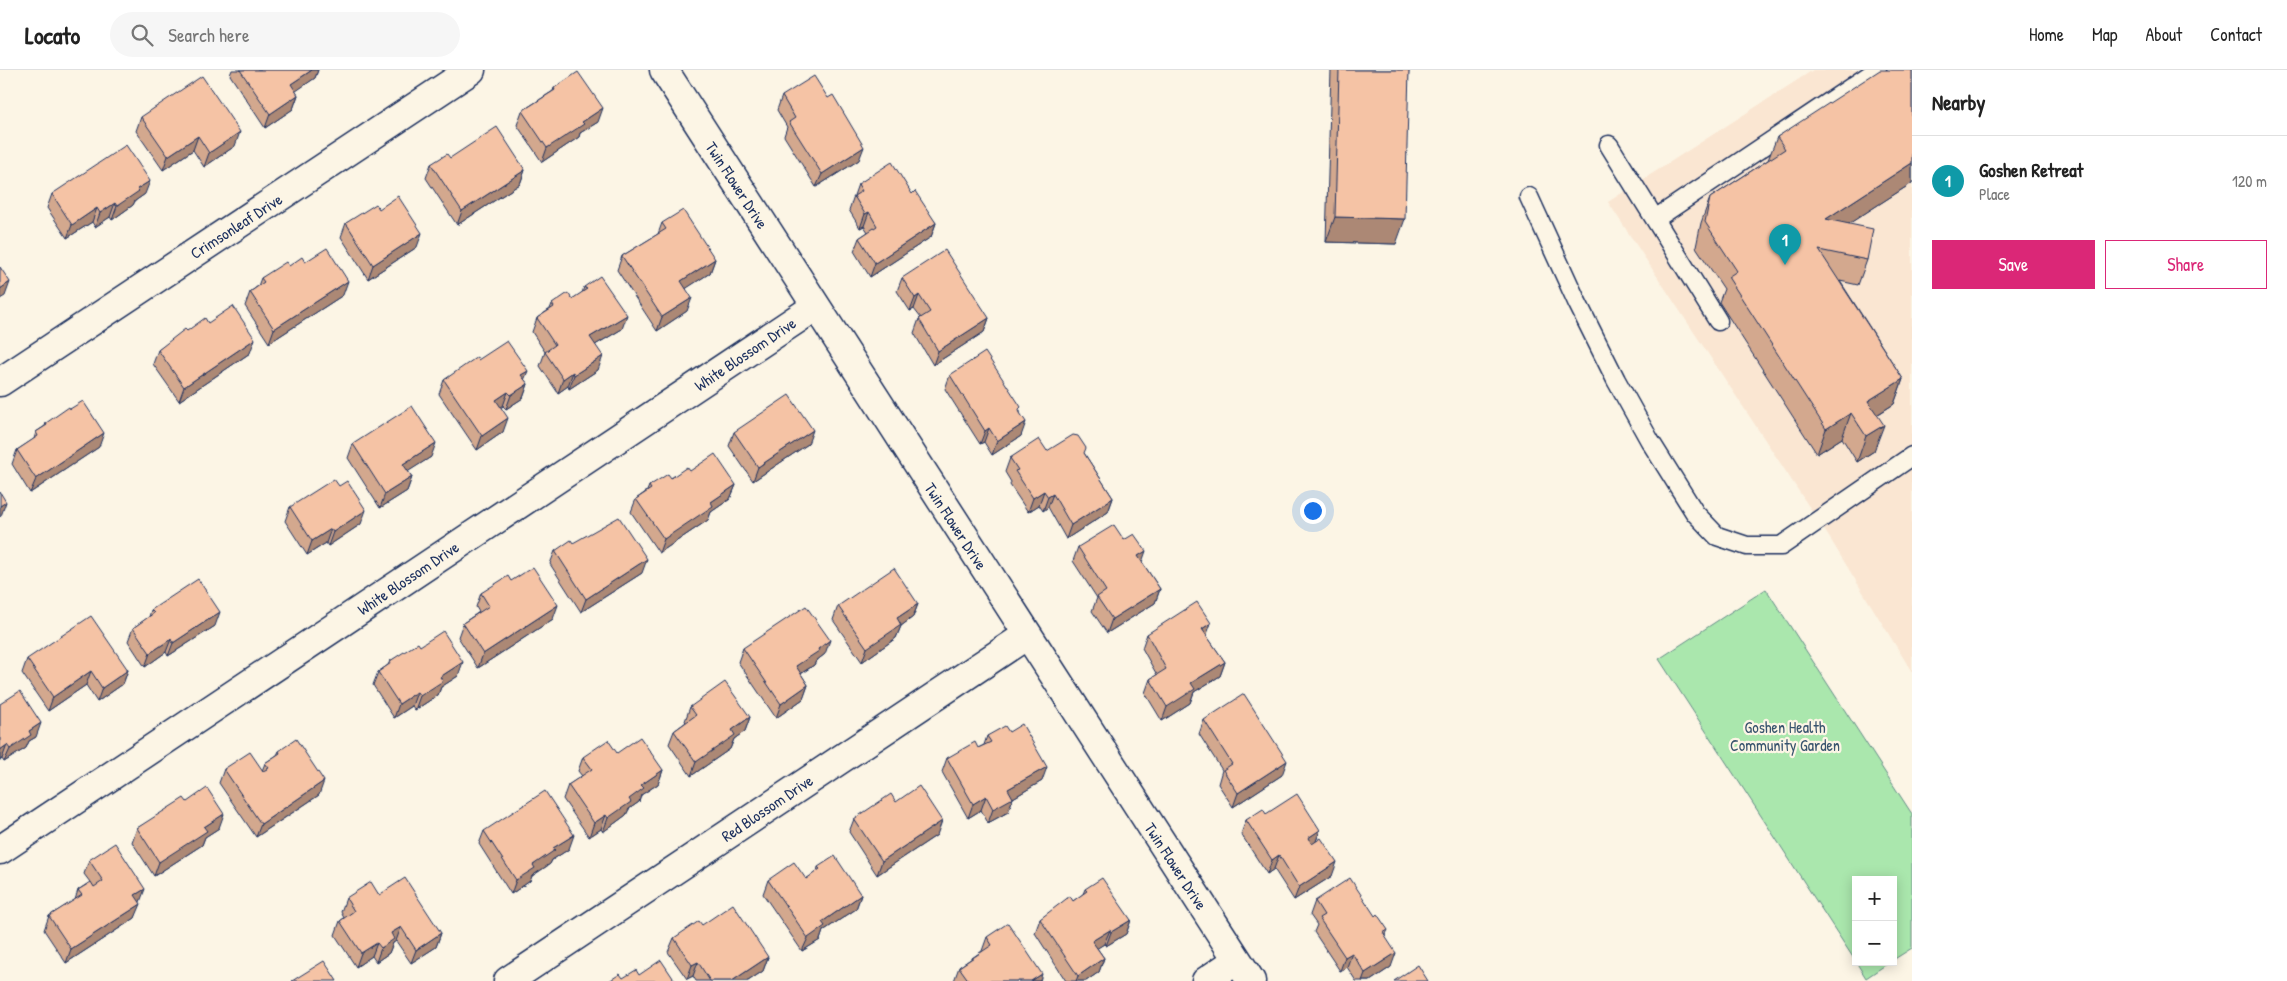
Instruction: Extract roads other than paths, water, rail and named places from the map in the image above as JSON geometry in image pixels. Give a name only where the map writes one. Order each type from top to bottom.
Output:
[{"type":"street","name":"Crimsonleaf Drive","points":[[0,382],[471,70]]},
{"type":"street","name":"Twin Flower Drive","points":[[664,70],[1244,971]]},
{"type":"street","name":"White Blossom Drive","points":[[0,850],[815,307]]},
{"type":"street","name":"Red Blossom Drive","points":[[508,981],[1027,636]]},
{"type":"street","points":[[1206,981],[1244,971]]},
{"type":"lane","points":[[1655,219],[1877,70]]},
{"type":"lane","points":[[1609,145],[1718,321]]},
{"type":"lane","points":[[1529,197],[1573,294],[1616,380],[1650,441],[1695,514],[1717,536],[1747,546],[1781,546],[1912,456]]},
{"type":"place","name":"Goshen Retreat","points":[[1785,265]]},
{"type":"park label","name":"Goshen Health Community Garden","points":[[1785,736]]}]
